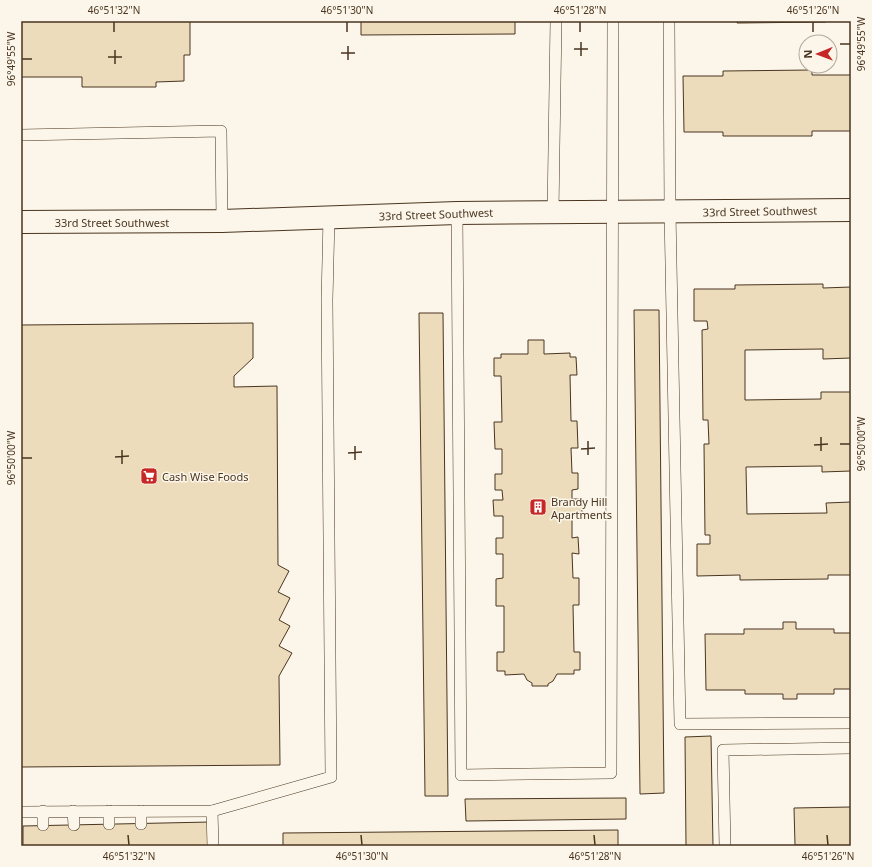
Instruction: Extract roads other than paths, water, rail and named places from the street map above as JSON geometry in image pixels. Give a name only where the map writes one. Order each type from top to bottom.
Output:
[{"type":"street","name":"33rd Street Southwest","points":[[21,222],[222,221],[457,213],[851,210]]},
{"type":"lane","points":[[553,212],[556,21]]},
{"type":"lane","points":[[457,213],[461,775],[611,773],[613,21]]},
{"type":"lane","points":[[669,21],[670,212],[680,724],[851,723]]},
{"type":"lane","points":[[21,135],[220,131],[222,221]]},
{"type":"lane","points":[[21,812],[212,811],[331,777],[327,308],[329,218]]},
{"type":"lane","points":[[725,846],[723,750],[851,748]]},
{"type":"lane","points":[[73,811],[74,825]]},
{"type":"lane","points":[[109,811],[109,824]]},
{"type":"lane","points":[[141,811],[141,824]]},
{"type":"lane","points":[[212,811],[213,846]]},
{"type":"lane","points":[[43,812],[44,825]]},
{"type":"lane","points":[[173,812],[173,823]]},
{"type":"place","name":"Cash Wise Foods","points":[[149,476]]},
{"type":"place","name":"Brandy Hill Apartments","points":[[538,507]]}]
